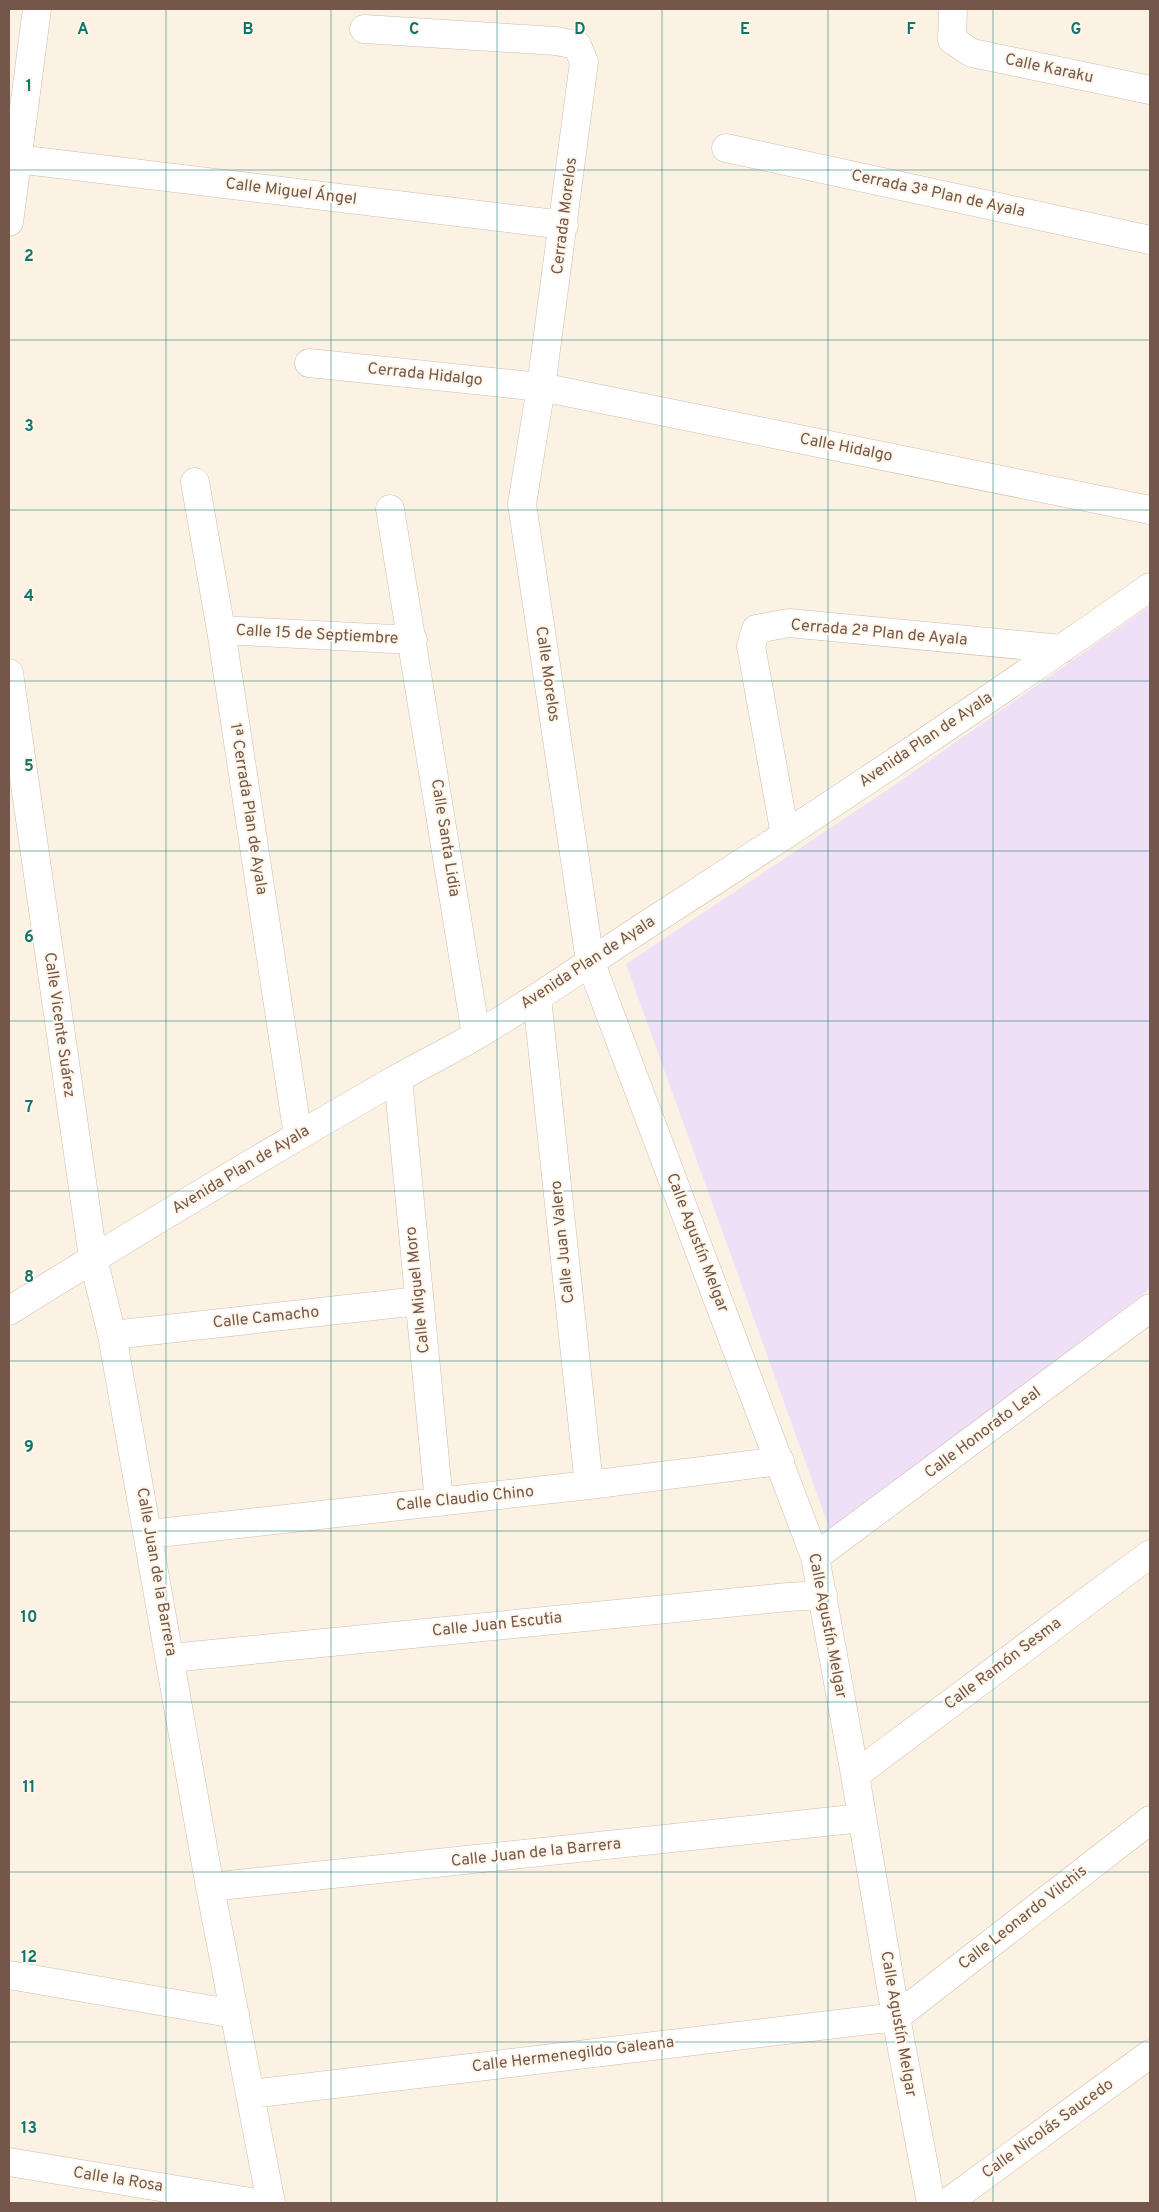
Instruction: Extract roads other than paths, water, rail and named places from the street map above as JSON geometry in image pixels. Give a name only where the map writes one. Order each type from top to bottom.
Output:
[{"type":"street","points":[[9,222],[37,9]]},
{"type":"street","name":"Calle Karaku","points":[[953,9],[952,40],[972,53],[1150,90]]},
{"type":"street","name":"Cerrada Morelos","points":[[364,29],[556,41],[577,46],[584,62],[542,387]]},
{"type":"street","name":"Cerrada 3ª Plan de Ayala","points":[[726,148],[1150,240]]},
{"type":"street","name":"Calle Miguel Ángel","points":[[17,159],[564,225]]},
{"type":"street","name":"Cerrada Hidalgo","points":[[309,363],[542,387]]},
{"type":"street","name":"Calle Hidalgo","points":[[542,387],[1150,510]]},
{"type":"street","name":"Calle Morelos","points":[[542,387],[522,504],[590,961]]},
{"type":"street","name":"1ª Cerrada Plan de Ayala","points":[[195,482],[220,630],[298,1136]]},
{"type":"street","name":"Calle Santa Lidia","points":[[390,509],[413,640],[476,1035]]},
{"type":"street","name":"Avenida Plan de Ayala","points":[[9,1312],[93,1258],[298,1136],[476,1035],[537,998],[590,961],[785,835],[1062,649],[1150,586]]},
{"type":"street","name":"Cerrada 2ª Plan de Ayala","points":[[785,835],[751,646],[756,630],[789,623],[1062,649]]},
{"type":"street","name":"Calle 15 de Septiembre","points":[[220,630],[413,640]]},
{"type":"street","name":"Calle Vicente Suárez","points":[[9,673],[93,1258]]},
{"type":"street","name":"Calle Agustín Melgar","points":[[590,961],[815,1557],[931,2203]]},
{"type":"street","name":"Calle Juan Valero","points":[[537,998],[589,1485]]},
{"type":"street","name":"Calle Miguel Moro","points":[[398,1078],[439,1502]]},
{"type":"street","name":"Calle Juan de la Barrera","points":[[93,1258],[112,1335],[149,1534],[210,1887],[271,2203]]},
{"type":"street","name":"Calle Camacho","points":[[112,1335],[419,1301]]},
{"type":"street","name":"Calle Honorato Leal","points":[[815,1557],[1150,1308]]},
{"type":"street","name":"Calle Claudio Chino","points":[[149,1534],[589,1485],[780,1461]]},
{"type":"street","name":"Calle Ramón Sesma","points":[[855,1775],[1150,1554]]},
{"type":"street","name":"Calle Juan Escutia","points":[[171,1658],[788,1596],[823,1595]]},
{"type":"street","name":"Calle Juan de la Barrera","points":[[210,1887],[862,1818]]},
{"type":"street","name":"Calle Leonardo Vilchis","points":[[896,2016],[1150,1820]]},
{"type":"street","points":[[9,1975],[235,2014]]},
{"type":"street","name":"Calle Hermenegildo Galeana","points":[[251,2094],[896,2016]]},
{"type":"street","name":"Calle Nicolás Saucedo","points":[[947,2203],[1150,2054]]},
{"type":"street","name":"Calle la Rosa","points":[[9,2162],[257,2203]]}]
